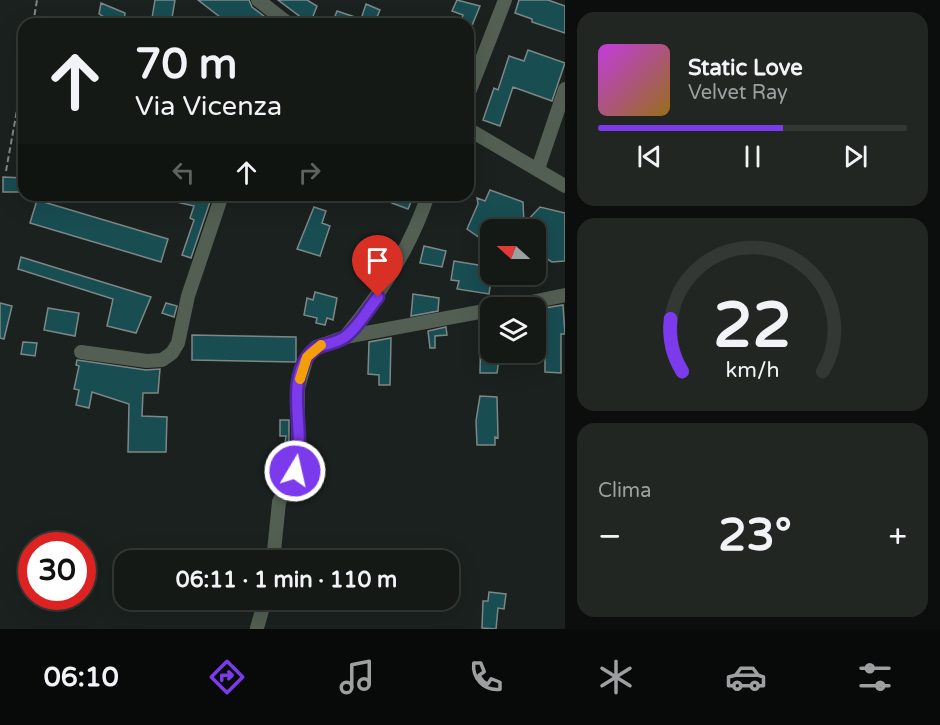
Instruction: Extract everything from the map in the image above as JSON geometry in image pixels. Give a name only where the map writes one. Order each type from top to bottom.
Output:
[{"type":"street","points":[[258,0],[278,18]]},
{"type":"street","points":[[474,80],[506,0]]},
{"type":"street","points":[[538,169],[565,89]]},
{"type":"street","points":[[474,132],[565,186]]},
{"type":"street","points":[[81,352],[147,361],[162,360],[172,353],[178,342],[188,296],[220,201]]},
{"type":"street","points":[[345,337],[378,297],[412,238],[426,201]]},
{"type":"street","points":[[546,299],[565,295]]},
{"type":"street","points":[[274,550],[279,502],[298,461],[298,388],[307,357],[322,344],[345,337],[480,312]]},
{"type":"street","points":[[257,627],[262,610]]},
{"type":"path","points":[[34,18],[37,0]]},
{"type":"path","points":[[6,171],[18,104]]},
{"type":"building","points":[[155,0],[175,0],[172,18],[152,18]]},
{"type":"building","points":[[198,0],[249,0],[252,7],[266,18],[221,18]]},
{"type":"building","points":[[278,0],[307,0],[317,6],[312,18],[302,18]]},
{"type":"building","points":[[457,0],[480,6],[474,21],[474,18],[462,18],[463,15],[452,11]]},
{"type":"building","points":[[519,0],[548,0],[565,6],[565,33],[532,22],[532,19],[515,13]]},
{"type":"building","points":[[101,3],[125,13],[125,18],[105,18],[99,14]]},
{"type":"building","points":[[366,4],[380,10],[377,18],[361,18]]},
{"type":"building","points":[[337,11],[358,18],[334,18]]},
{"type":"building","points":[[528,50],[565,63],[552,101],[513,87],[500,126],[483,120],[494,88],[498,90],[509,56],[524,61]]},
{"type":"building","points":[[3,177],[18,178],[18,192],[3,192]]},
{"type":"building","points":[[490,190],[523,202],[524,219],[480,219],[480,238],[467,229],[478,204],[477,198],[485,201]]},
{"type":"building","points":[[37,201],[40,201],[168,239],[161,262],[30,223]]},
{"type":"building","points":[[172,201],[210,201],[191,258],[182,255],[194,220],[190,218],[194,206]]},
{"type":"building","points":[[393,201],[411,201],[408,209],[392,203]]},
{"type":"building","points":[[314,207],[326,211],[322,223],[330,226],[320,256],[297,249]]},
{"type":"building","points":[[540,207],[565,213],[565,261],[552,262],[546,258],[546,219],[529,219]]},
{"type":"building","points":[[424,246],[446,251],[442,267],[420,263]]},
{"type":"building","points":[[21,257],[151,297],[136,333],[107,326],[113,299],[18,269]]},
{"type":"building","points":[[454,261],[480,265],[480,285],[490,285],[489,294],[457,289],[459,281],[451,280]]},
{"type":"building","points":[[315,292],[337,298],[333,320],[327,318],[325,325],[316,323],[317,318],[304,315],[307,298],[313,300]]},
{"type":"building","points":[[413,294],[439,298],[438,311],[411,316]]},
{"type":"building","points":[[0,303],[12,306],[4,339],[0,338]]},
{"type":"building","points":[[166,303],[177,306],[174,317],[162,313]]},
{"type":"building","points":[[563,305],[565,334],[561,334],[561,373],[545,372],[546,308]]},
{"type":"building","points":[[48,308],[79,313],[75,336],[44,330]]},
{"type":"building","points":[[446,327],[447,335],[435,336],[435,348],[430,348],[428,331]]},
{"type":"building","points":[[192,335],[296,337],[296,362],[192,360]]},
{"type":"building","points":[[391,338],[390,385],[379,385],[379,375],[368,374],[369,342]]},
{"type":"building","points":[[23,342],[37,343],[35,356],[21,354]]},
{"type":"building","points":[[77,360],[146,370],[160,369],[158,393],[143,393],[142,416],[167,417],[166,452],[128,452],[129,404],[92,392],[89,408],[76,405],[79,390],[74,389],[79,366],[76,365]]},
{"type":"building","points":[[480,363],[498,363],[497,373],[480,373]]},
{"type":"building","points":[[480,396],[497,397],[498,438],[495,437],[495,445],[477,445],[476,421]]},
{"type":"building","points":[[280,420],[289,420],[289,444],[285,443],[286,436],[280,436]]},
{"type":"building","points":[[489,592],[506,594],[504,609],[498,608],[496,629],[482,628],[483,601],[488,601]]},
{"type":"slow traffic","points":[[300,379],[307,357],[321,345]]},
{"type":"route","points":[[295,471],[300,444],[298,388],[307,357],[316,347],[345,337],[378,297]]}]
